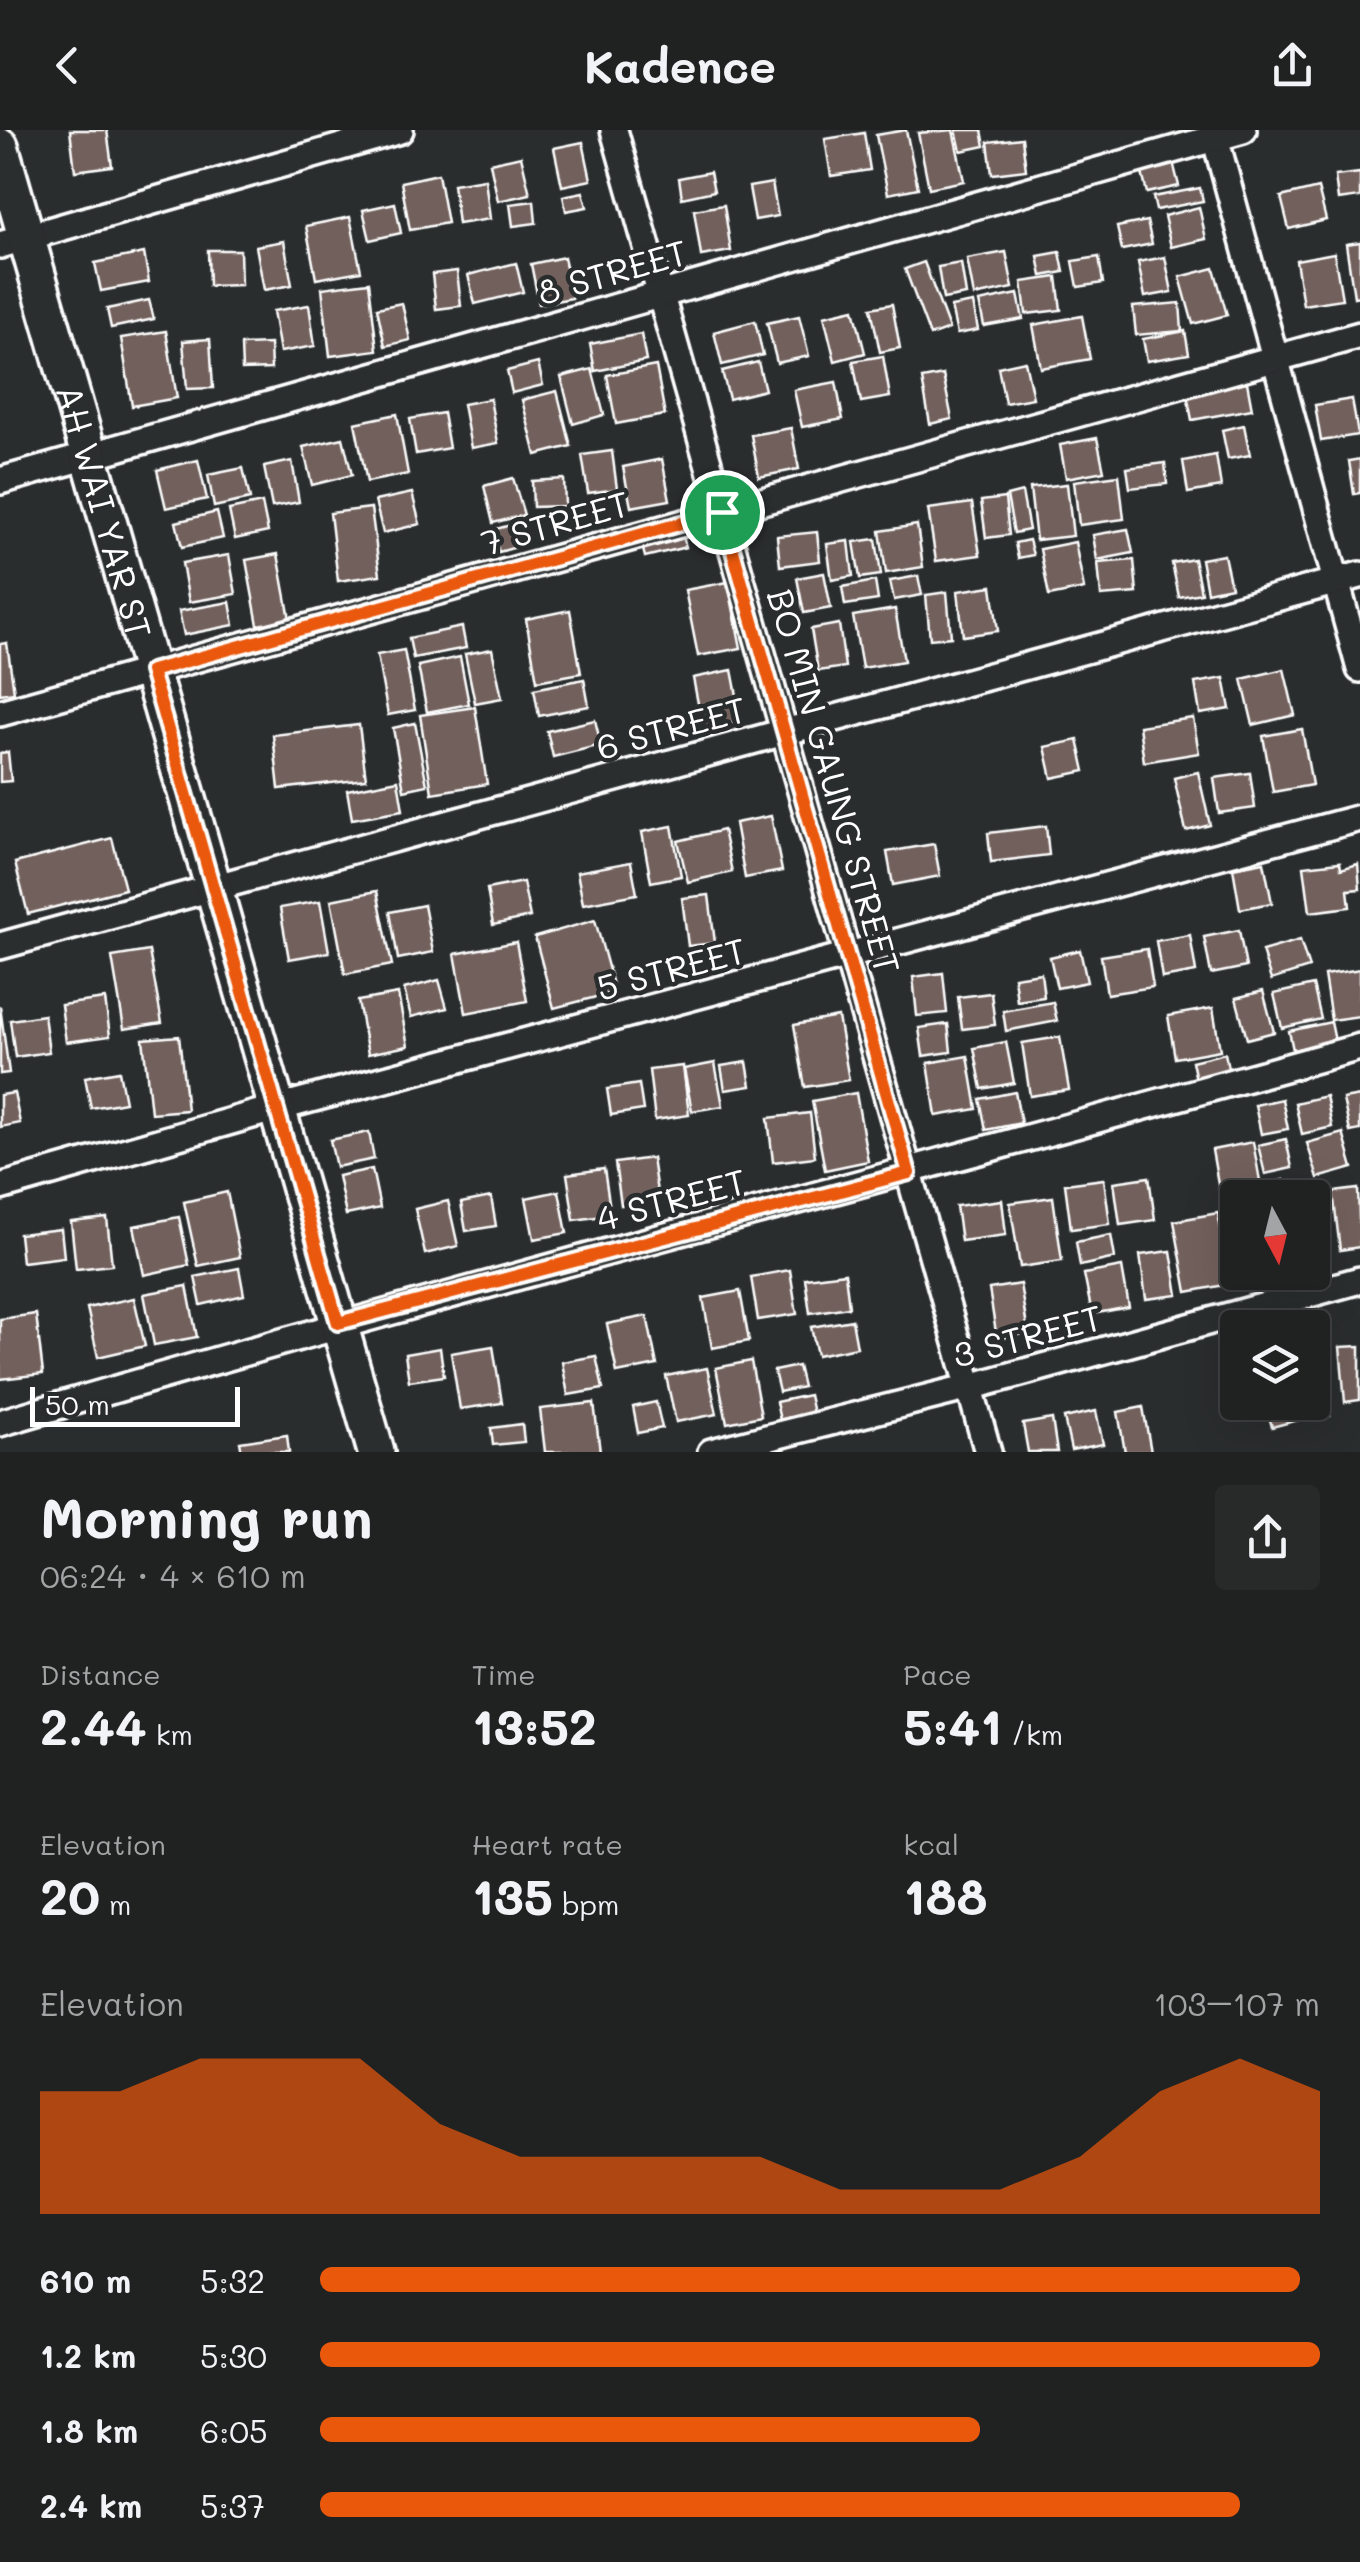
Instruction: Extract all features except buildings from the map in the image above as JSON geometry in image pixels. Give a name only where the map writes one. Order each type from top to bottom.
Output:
[{"type":"street","points":[[13,242],[400,130]]},
{"type":"street","name":"BO MIN GAUNG STREET","points":[[614,130],[988,1452]]},
{"type":"street","name":"8 STREET","points":[[0,481],[1214,134],[1243,130]]},
{"type":"street","points":[[1214,134],[1276,358],[1348,579],[1360,668]]},
{"type":"street","name":"AH WAI YAR ST","points":[[0,146],[13,242],[90,457],[376,1452]]},
{"type":"street","name":"7 STREET","points":[[0,713],[1360,335]]},
{"type":"street","name":"6 STREET","points":[[0,946],[1348,579]]},
{"type":"street","name":"5 STREET","points":[[0,1186],[1360,818]]},
{"type":"street","name":"4 STREET","points":[[0,1423],[338,1323],[909,1173],[1360,1047]]},
{"type":"street","name":"3 STREET","points":[[712,1452],[970,1387],[1360,1280]]},
{"type":"route","points":[[722,512],[909,1173],[338,1323],[151,671],[722,512]]}]
